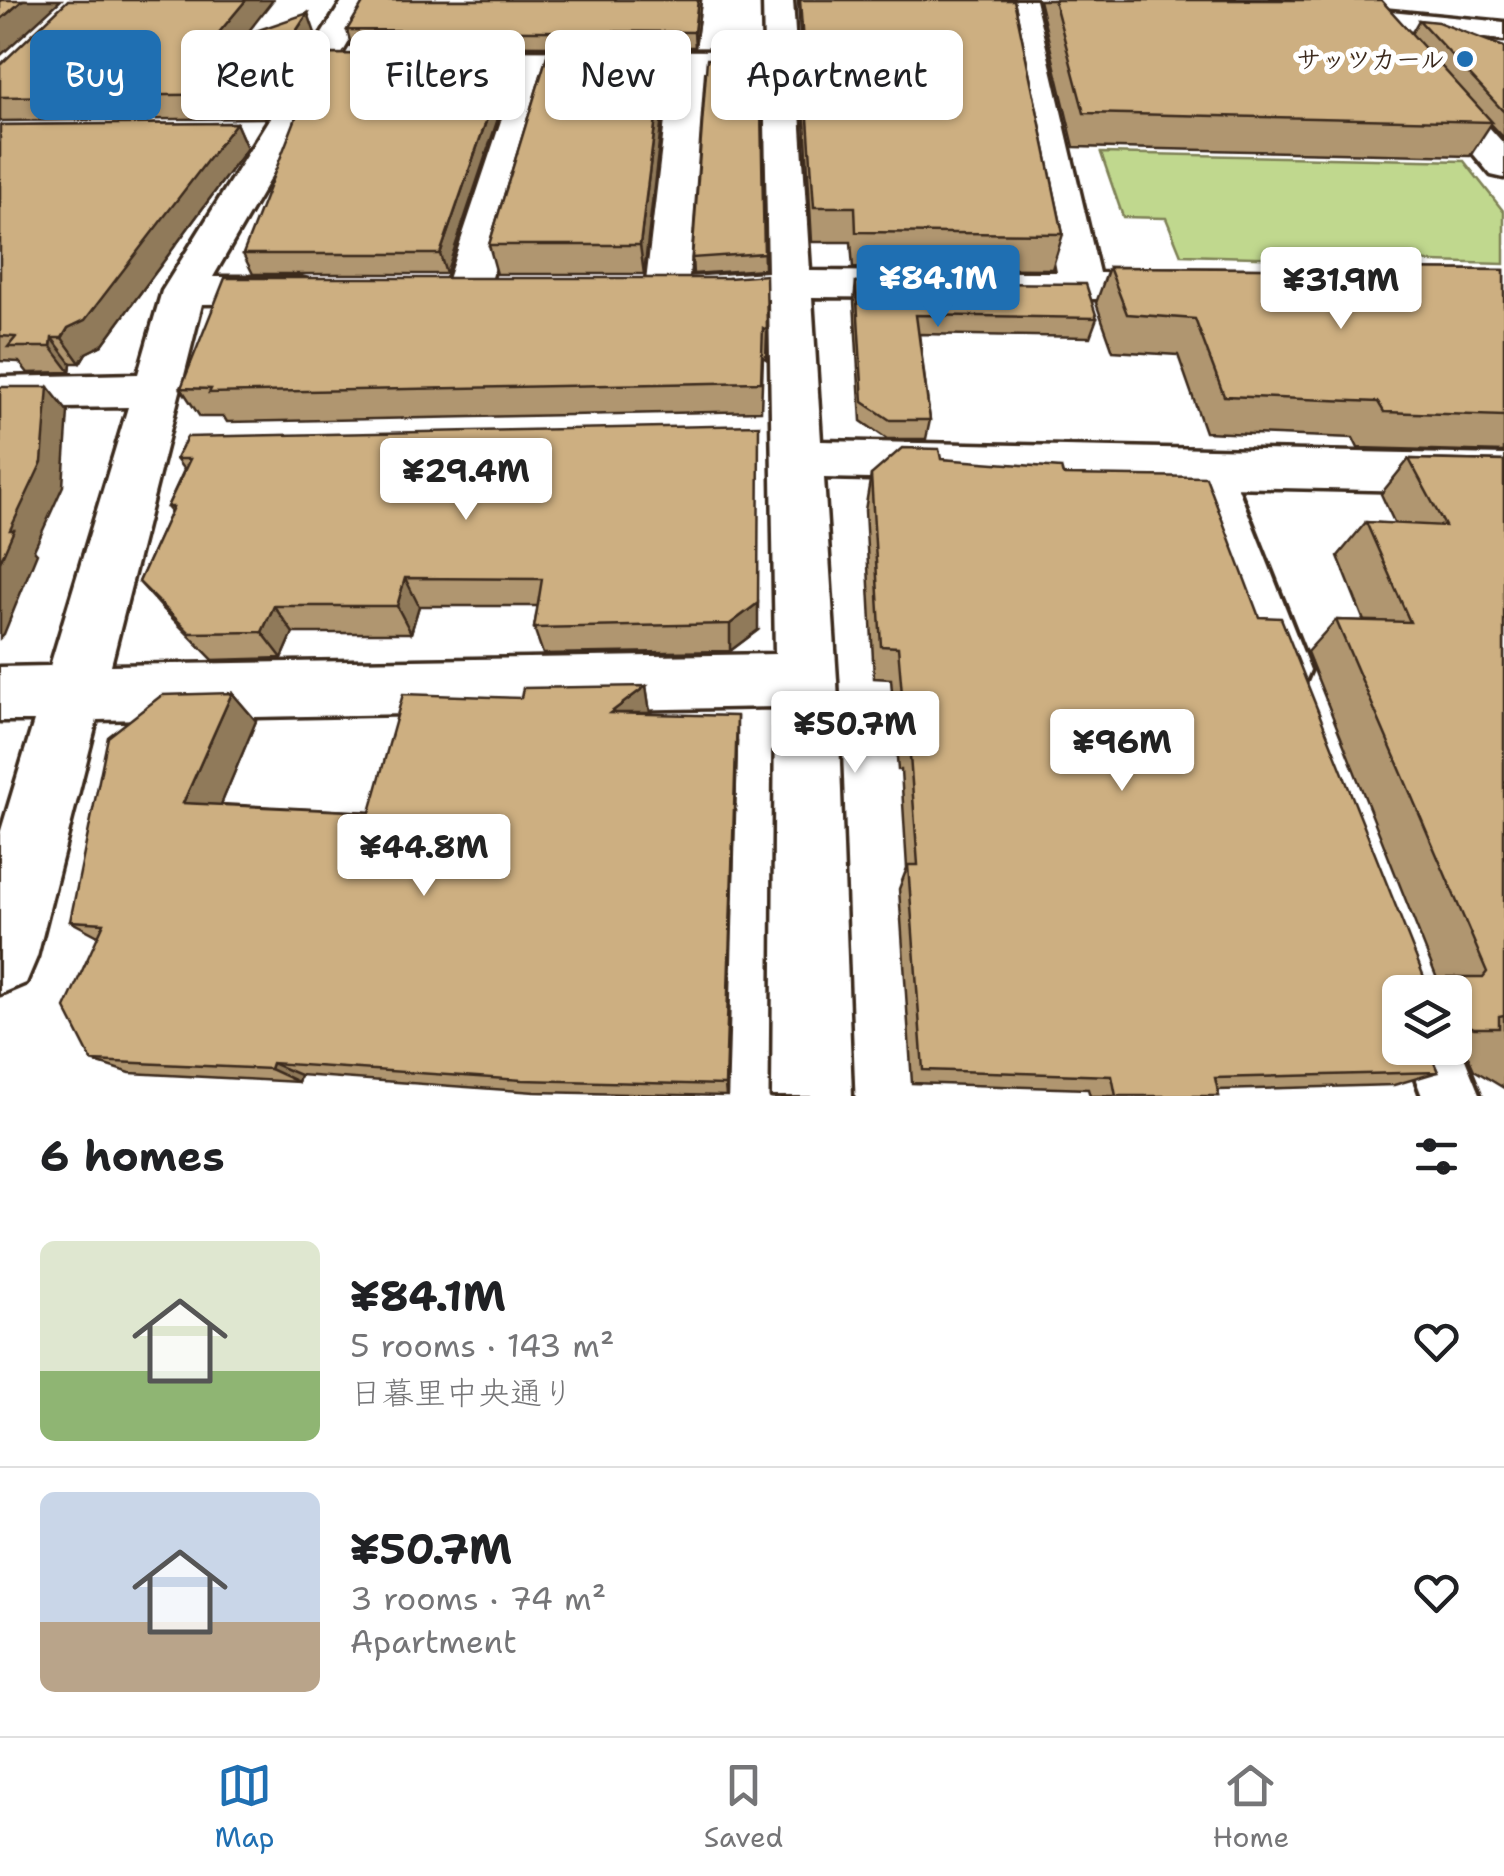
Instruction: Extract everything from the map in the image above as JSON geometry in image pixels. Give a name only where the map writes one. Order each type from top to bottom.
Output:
[{"type":"street","points":[[330,43],[358,0]]},
{"type":"street","points":[[778,0],[780,30]]},
{"type":"street","points":[[1020,0],[1082,286]]},
{"type":"street","points":[[1198,0],[1504,31]]},
{"type":"street","points":[[1378,21],[1504,168]]},
{"type":"street","points":[[525,60],[545,60]]},
{"type":"street","points":[[468,288],[538,60]]},
{"type":"street","points":[[0,957],[75,694],[158,427],[184,291],[283,120]]},
{"type":"street","points":[[677,120],[647,290],[730,291],[791,284],[1216,287]]},
{"type":"street","points":[[784,120],[791,284],[782,441],[806,680],[812,1096]]},
{"type":"street","points":[[232,134],[275,134]]},
{"type":"street","points":[[184,291],[335,290]]},
{"type":"street","points":[[0,392],[158,427]]},
{"type":"street","points":[[782,441],[1212,468],[1504,474]]},
{"type":"street","points":[[0,694],[806,680]]},
{"type":"lane","points":[[1212,468],[1301,703]]},
{"type":"lane","points":[[1439,1065],[1451,1096]]},
{"type":"green space","points":[[1101,153],[1464,161],[1504,212],[1504,264],[1181,255],[1166,218],[1123,217]]},
{"type":"building","points":[[0,0],[23,0],[0,20]]},
{"type":"building","points":[[68,0],[246,0],[221,30],[181,30],[181,95],[161,95],[161,30],[37,30]]},
{"type":"building","points":[[698,0],[694,32],[347,30],[363,3]]},
{"type":"building","points":[[800,0],[1014,0],[1063,234],[856,232],[855,207],[814,207],[808,120],[963,120],[963,30],[802,30]]},
{"type":"building","points":[[1054,0],[1381,0],[1492,122],[1084,113]]},
{"type":"building","points":[[308,13],[297,30],[258,30]]},
{"type":"building","points":[[1419,20],[1438,22],[1504,47],[1504,112]]},
{"type":"building","points":[[30,36],[30,97],[0,97],[0,65]]},
{"type":"building","points":[[330,54],[350,54],[350,120],[486,120],[440,254],[243,254],[295,120],[330,120]]},
{"type":"building","points":[[707,59],[711,59],[711,120],[761,120],[764,253],[692,258]]},
{"type":"building","points":[[545,62],[545,120],[656,120],[640,245],[489,245]]},
{"type":"building","points":[[236,123],[85,320],[68,328],[62,338],[52,338],[51,347],[8,347],[16,337],[0,336],[0,125]]},
{"type":"building","points":[[1109,267],[1504,270],[1504,416],[1384,412],[1378,402],[1224,396],[1195,319],[1127,314]]},
{"type":"building","points":[[766,275],[767,330],[763,328],[761,382],[209,393],[211,389],[181,388],[225,278]]},
{"type":"building","points":[[856,282],[1086,284],[1097,318],[916,315],[930,420],[890,420],[863,402]]},
{"type":"building","points":[[0,387],[48,387],[42,462],[10,530],[14,530],[0,562]]},
{"type":"building","points":[[759,425],[758,603],[730,624],[534,628],[542,579],[405,578],[397,606],[274,606],[262,632],[190,633],[139,582],[190,459],[176,459],[187,437]]},
{"type":"building","points":[[902,448],[939,449],[941,459],[1061,468],[1063,475],[1206,477],[1259,617],[1281,618],[1423,975],[1382,975],[1382,1065],[1435,1065],[1438,1072],[1215,1078],[1219,1096],[1116,1096],[1112,1076],[923,1070],[908,865],[918,865],[909,742],[898,647],[881,646],[871,475]]},
{"type":"building","points":[[1409,459],[1504,461],[1504,1015],[1499,1016],[1499,1028],[1472,1027],[1472,977],[1483,977],[1487,972],[1336,620],[1410,622],[1366,522],[1445,526]]},
{"type":"building","points":[[646,686],[610,713],[737,716],[725,1085],[522,1080],[272,1063],[270,1069],[92,1061],[65,1008],[104,923],[70,921],[108,737],[162,695],[232,693],[183,803],[370,812],[403,694],[521,698],[523,688]]},
{"type":"place","name":"サッツカール","points":[[1465,59]]}]
